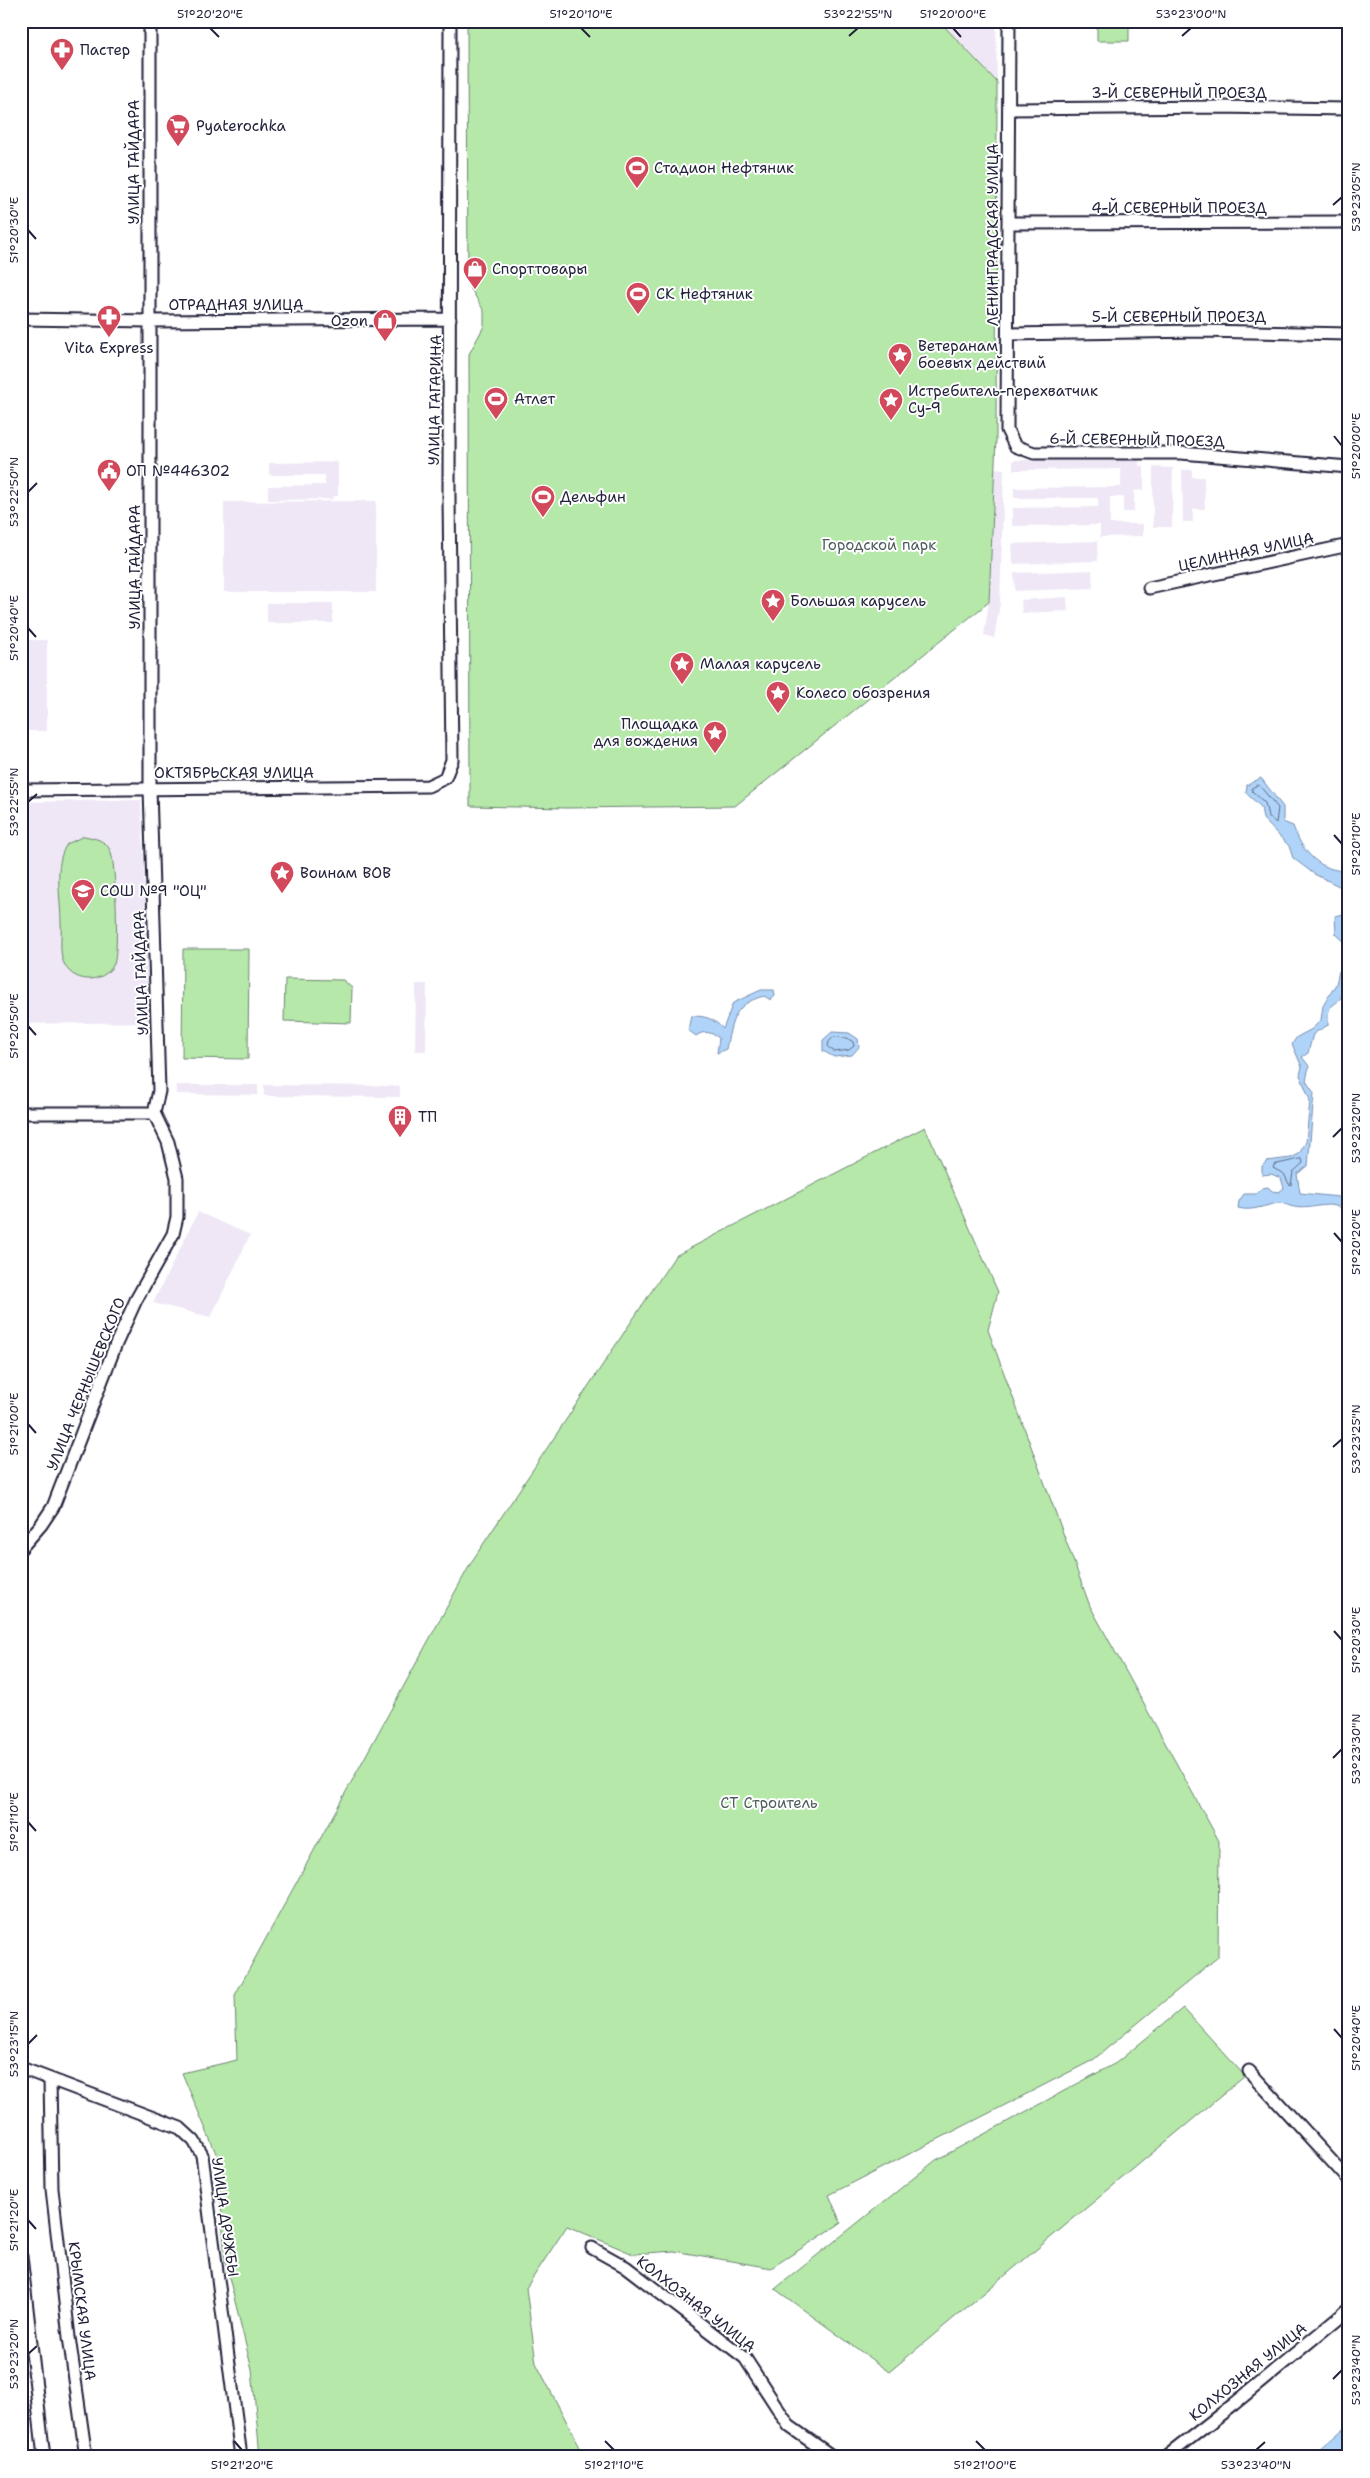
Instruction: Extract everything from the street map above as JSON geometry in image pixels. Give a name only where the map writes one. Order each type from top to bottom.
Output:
[{"type":"street","name":"УЛИЦА ГАЙДАРА","points":[[150,21],[150,788],[159,1048],[159,1091],[154,1113]]},
{"type":"street","name":"УЛИЦА ГАГАРИНА","points":[[445,778],[452,760],[449,507],[450,21]]},
{"type":"street","name":"ЛЕНИНГРАДСКАЯ УЛИЦА","points":[[1009,21],[1007,430],[1015,446]]},
{"type":"street","name":"3-Й СЕВЕРНЫЙ ПРОЕЗД","points":[[1009,109],[1219,107],[1349,109]]},
{"type":"street","name":"4-Й СЕВЕРНЫЙ ПРОЕЗД","points":[[1008,223],[1349,222]]},
{"type":"street","name":"ОТРАДНАЯ УЛИЦА","points":[[21,319],[149,321],[450,319]]},
{"type":"street","name":"5-Й СЕВЕРНЫЙ ПРОЕЗД","points":[[1008,334],[1200,331],[1349,334]]},
{"type":"street","name":"6-Й СЕВЕРНЫЙ ПРОЕЗД","points":[[1015,446],[1034,454],[1181,454],[1349,467]]},
{"type":"street","name":"ЦЕЛИННАЯ УЛИЦА","points":[[1149,588],[1349,545]]},
{"type":"street","name":"ОКТЯБРЬСКАЯ УЛИЦА","points":[[21,790],[428,786],[445,778]]},
{"type":"street","points":[[21,1113],[154,1113]]},
{"type":"street","name":"УЛИЦА ЧЕРНЫШЕВСКОГО","points":[[21,1548],[53,1507],[116,1344],[136,1300],[173,1234],[177,1217],[177,1178],[168,1142],[154,1113]]},
{"type":"street","name":"УЛИЦА ДРУЖБЫ","points":[[21,2068],[180,2128],[194,2141],[202,2155],[241,2457]]},
{"type":"street","points":[[1249,2070],[1349,2180]]},
{"type":"street","name":"КРЫМСКАЯ УЛИЦА","points":[[50,2079],[52,2189],[69,2337],[86,2457]]},
{"type":"street","name":"КОЛХОЗНАЯ УЛИЦА","points":[[592,2248],[626,2267],[745,2358],[789,2426],[833,2457]]},
{"type":"street","points":[[21,2256],[44,2457]]},
{"type":"street","name":"КОЛХОЗНАЯ УЛИЦА","points":[[1166,2457],[1234,2404],[1349,2308]]},
{"type":"shaded area","points":[[939,21],[996,21],[997,82]]},
{"type":"shaded area","points":[[1139,459],[1139,466],[1144,466],[1144,490],[1134,491],[1134,512],[1123,512],[1123,497],[1110,497],[1110,524],[1143,524],[1143,536],[1100,537],[1100,525],[1012,526],[1012,508],[1098,507],[1098,498],[1014,498],[1014,488],[1121,487],[1121,469],[1013,470],[1013,460]]},
{"type":"shaded area","points":[[338,462],[338,496],[333,496],[333,499],[268,500],[268,486],[325,485],[325,475],[269,475],[269,463]]},
{"type":"shaded area","points":[[1153,467],[1173,468],[1172,527],[1153,527]]},
{"type":"shaded area","points":[[995,468],[1004,469],[1000,604],[994,638],[984,635],[989,602]]},
{"type":"shaded area","points":[[1182,470],[1192,470],[1192,477],[1204,477],[1205,509],[1193,509],[1193,522],[1183,522]]},
{"type":"shaded area","points":[[376,501],[376,592],[224,592],[224,502]]},
{"type":"shaded area","points":[[1097,541],[1098,561],[1013,564],[1012,544]]},
{"type":"shaded area","points":[[1092,570],[1093,588],[1015,591],[1014,573]]},
{"type":"shaded area","points":[[1067,597],[1068,611],[1022,613],[1021,600]]},
{"type":"shaded area","points":[[267,603],[333,603],[333,623],[267,623]]},
{"type":"shaded area","points":[[21,640],[47,640],[47,731],[21,731]]},
{"type":"shaded area","name":"СОШ №9 \"ОЦ\"","points":[[141,800],[150,1022],[21,1024],[21,802]]},
{"type":"shaded area","points":[[416,984],[427,984],[426,1051],[415,1051]]},
{"type":"shaded area","points":[[176,1085],[258,1085],[258,1095],[176,1094]]},
{"type":"shaded area","points":[[264,1085],[400,1086],[400,1097],[264,1096]]},
{"type":"shaded area","points":[[198,1212],[250,1235],[211,1317],[153,1303]]},
{"type":"green space","name":"Городской парк","points":[[467,21],[939,21],[997,82],[996,439],[989,602],[735,806],[567,808],[470,806],[469,354],[484,326],[484,311],[468,284]]},
{"type":"green space","points":[[1097,21],[1129,21],[1129,41],[1097,41]]},
{"type":"green space","points":[[84,836],[102,842],[110,850],[114,870],[116,907],[116,956],[114,964],[103,976],[87,979],[73,974],[67,969],[63,961],[59,882],[60,862],[67,844]]},
{"type":"green space","points":[[183,949],[249,949],[248,1059],[182,1058]]},
{"type":"green space","points":[[285,979],[343,980],[352,988],[351,1023],[284,1021]]},
{"type":"green space","name":"СТ Строитель","points":[[925,1127],[998,1292],[988,1330],[1090,1606],[1219,1841],[1218,1957],[1093,2060],[829,2195],[841,2223],[771,2268],[674,2251],[633,2254],[567,2226],[526,2288],[536,2363],[585,2457],[260,2457],[252,2370],[225,2261],[218,2158],[182,2073],[237,2060],[235,1995],[472,1561],[675,1256]]},
{"type":"green space","points":[[1183,2008],[1245,2076],[889,2372],[775,2289],[936,2160],[1116,2063]]},
{"type":"water","points":[[1261,778],[1283,807],[1283,822],[1293,826],[1307,852],[1314,859],[1329,868],[1349,871],[1349,904],[1343,888],[1314,874],[1293,858],[1289,846],[1263,819],[1261,807],[1246,793],[1247,785]]},
{"type":"water","points":[[1349,913],[1349,960],[1343,954],[1347,944],[1336,934],[1335,916]]},
{"type":"water","points":[[1349,963],[1346,987],[1339,1000],[1330,1008],[1328,1025],[1313,1034],[1308,1053],[1302,1057],[1309,1066],[1306,1081],[1314,1093],[1308,1166],[1297,1174],[1300,1193],[1339,1197],[1349,1207],[1349,1213],[1342,1208],[1329,1205],[1302,1208],[1279,1203],[1254,1209],[1238,1208],[1239,1201],[1244,1194],[1256,1194],[1262,1188],[1268,1187],[1272,1191],[1279,1192],[1284,1188],[1281,1178],[1271,1174],[1262,1175],[1262,1166],[1267,1161],[1291,1158],[1299,1154],[1306,1142],[1310,1100],[1300,1075],[1302,1067],[1292,1044],[1297,1037],[1312,1029],[1321,1020],[1323,1006],[1336,984],[1339,971]]},
{"type":"water","points":[[761,990],[774,990],[775,996],[771,1000],[764,996],[754,999],[740,1009],[732,1022],[726,1049],[717,1053],[719,1038],[713,1034],[702,1033],[696,1036],[688,1030],[691,1016],[709,1018],[723,1029],[733,1003]]},
{"type":"water","points":[[832,1032],[849,1033],[858,1039],[859,1047],[852,1055],[834,1057],[823,1051],[823,1040]]},
{"type":"water","points":[[1349,2424],[1349,2457],[1311,2457]]},
{"type":"place","name":"Пастер","points":[[62,71]]},
{"type":"place","name":"Pyaterochka","points":[[178,147]]},
{"type":"place","name":"Стадион Нефтяник","points":[[637,189]]},
{"type":"place","name":"Спорттовары","points":[[475,290]]},
{"type":"place","name":"СК Нефтяник","points":[[638,315]]},
{"type":"place","name":"Vita Express","points":[[109,338]]},
{"type":"place","name":"Ozon","points":[[385,342]]},
{"type":"place","name":"Ветеранам боевых действий","points":[[900,376]]},
{"type":"place","name":"Атлет","points":[[496,420]]},
{"type":"place","name":"Истребитель-перехватчик Су-9","points":[[891,421]]},
{"type":"place","name":"ОП №446302","points":[[109,492]]},
{"type":"place","name":"Дельфин","points":[[543,518]]},
{"type":"place","name":"Большая карусель","points":[[773,622]]},
{"type":"place","name":"Малая карусель","points":[[682,685]]},
{"type":"place","name":"Колесо обозрения","points":[[778,714]]},
{"type":"place","name":"Площадка для вождения","points":[[715,754]]},
{"type":"place","name":"Воинам ВОВ","points":[[282,894]]},
{"type":"place","name":"СОШ №9 \"ОЦ\"","points":[[83,912]]},
{"type":"place","name":"ТП","points":[[400,1138]]}]
